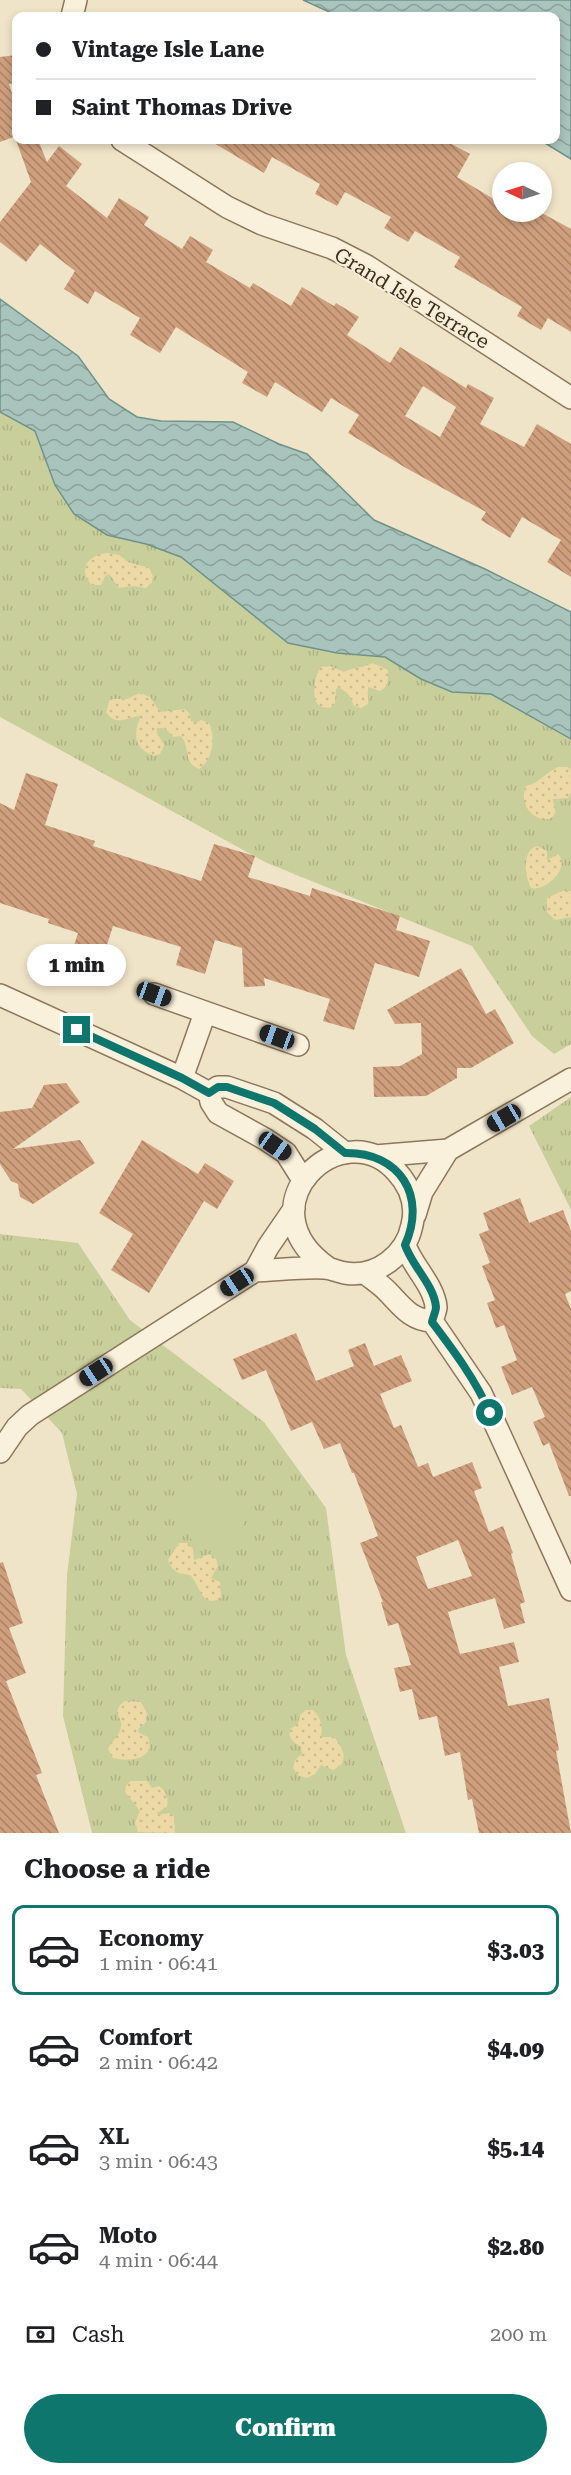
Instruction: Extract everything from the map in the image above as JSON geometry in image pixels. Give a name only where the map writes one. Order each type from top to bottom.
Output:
[{"type":"street","name":"Grand Isle Terrace","points":[[128,144],[227,207],[262,224],[332,248],[367,266],[571,398]]},
{"type":"street","points":[[154,994],[298,1045]]},
{"type":"street","points":[[0,996],[182,1078],[209,1093]]},
{"type":"street","points":[[182,1078],[205,1013]]},
{"type":"street","points":[[327,1268],[312,1257],[301,1243],[295,1226],[296,1194],[303,1180],[314,1167],[328,1158],[345,1153],[375,1156],[448,1150],[571,1080]]},
{"type":"street","points":[[209,1093],[218,1087],[227,1087],[274,1103],[315,1129],[345,1153]]},
{"type":"street","points":[[209,1093],[210,1102],[218,1113],[239,1123],[286,1153],[303,1180]]},
{"type":"street","points":[[239,1123],[250,1095]]},
{"type":"street","points":[[255,1271],[327,1268],[345,1273],[365,1273],[380,1268],[394,1258],[405,1245],[422,1192],[448,1150]]},
{"type":"street","points":[[375,1156],[392,1166],[405,1180],[412,1199],[414,1218]]},
{"type":"street","points":[[0,1452],[17,1427],[30,1415],[255,1271],[294,1209]]},
{"type":"street","points":[[405,1245],[436,1308],[432,1322]]},
{"type":"street","points":[[365,1273],[384,1288],[405,1312],[422,1321],[432,1322],[482,1393],[571,1590]]},
{"type":"green space","points":[[0,360],[571,697],[571,1044],[554,1054],[532,1036],[472,946],[267,863],[0,717]]},
{"type":"green space","points":[[571,820],[571,859],[566,851],[557,844],[557,833],[563,823]]},
{"type":"green space","points":[[571,1097],[571,1210],[529,1126]]},
{"type":"green space","points":[[0,1234],[78,1243],[130,1320],[264,1422],[326,1508],[346,1655],[406,1833],[92,1833],[63,1716],[67,1575],[77,1494],[62,1433],[21,1389],[0,1388]]},
{"type":"green space","points":[[197,1474],[218,1480],[235,1493],[239,1500],[244,1516],[243,1525],[236,1538],[229,1543],[213,1545],[192,1540],[179,1521],[176,1513],[176,1498],[180,1490]]},
{"type":"sand","points":[[107,553],[119,555],[128,562],[149,568],[153,576],[152,582],[146,588],[134,586],[119,588],[109,574],[105,576],[101,585],[92,585],[85,574],[85,568],[90,560]]},
{"type":"sand","points":[[373,663],[388,670],[388,680],[380,691],[368,687],[368,704],[361,708],[354,706],[349,695],[339,687],[336,689],[335,703],[330,708],[317,704],[314,685],[321,667],[330,666],[344,672]]},
{"type":"sand","points":[[140,693],[150,697],[160,712],[185,709],[190,714],[191,721],[197,723],[201,720],[209,723],[213,741],[204,765],[199,769],[190,763],[186,745],[181,736],[173,737],[165,728],[157,728],[157,733],[164,745],[160,754],[154,756],[147,753],[137,740],[136,730],[140,718],[138,716],[117,720],[106,712],[110,699],[127,699]]},
{"type":"sand","points":[[558,767],[567,767],[571,770],[571,792],[568,798],[553,799],[555,813],[552,818],[541,819],[534,816],[525,804],[526,786]]},
{"type":"sand","points":[[537,846],[547,851],[547,860],[558,854],[562,865],[550,882],[544,886],[531,888],[526,871],[526,858],[528,853]]},
{"type":"sand","points":[[562,891],[571,891],[571,917],[555,920],[547,912],[547,898]]},
{"type":"sand","points":[[179,1543],[187,1543],[193,1549],[194,1560],[209,1554],[216,1559],[218,1566],[211,1578],[220,1582],[221,1598],[209,1601],[202,1595],[190,1575],[174,1570],[168,1560]]},
{"type":"sand","points":[[125,1701],[141,1702],[147,1713],[146,1722],[138,1729],[139,1733],[148,1737],[149,1745],[145,1755],[127,1760],[113,1758],[108,1749],[121,1729],[117,1711]]},
{"type":"sand","points":[[306,1710],[313,1710],[320,1719],[321,1737],[334,1737],[344,1755],[338,1767],[333,1770],[321,1765],[315,1774],[307,1778],[299,1776],[293,1768],[295,1760],[302,1754],[301,1747],[290,1736],[290,1729],[298,1724],[300,1715]]},
{"type":"sand","points":[[130,1781],[147,1781],[152,1788],[159,1786],[163,1790],[167,1797],[167,1807],[157,1813],[158,1815],[169,1813],[174,1816],[175,1833],[138,1832],[135,1823],[140,1811],[125,1792]]},
{"type":"water","points":[[303,0],[571,0],[571,159],[547,144],[560,144],[560,12],[329,12]]},
{"type":"water","points":[[0,299],[78,356],[109,399],[137,417],[161,421],[233,422],[279,444],[307,454],[374,520],[485,569],[571,612],[571,739],[491,694],[452,692],[421,679],[385,657],[337,653],[288,643],[181,557],[146,544],[107,535],[74,514],[55,485],[35,431],[0,412]]},
{"type":"building","points":[[12,56],[12,84],[9,84],[12,93],[12,138],[0,142],[0,57]]},
{"type":"building","points":[[17,144],[40,144],[47,162],[59,146],[82,164],[66,186],[107,218],[119,198],[149,217],[144,225],[182,249],[190,236],[213,250],[206,262],[250,288],[253,283],[291,306],[302,287],[334,306],[336,303],[359,317],[347,335],[390,363],[400,347],[466,388],[468,384],[494,398],[480,424],[524,447],[537,424],[571,444],[571,577],[547,562],[561,540],[522,517],[510,538],[481,520],[486,512],[348,433],[359,415],[331,398],[322,412],[275,382],[267,397],[242,383],[248,372],[176,327],[160,353],[130,335],[140,318],[95,291],[88,304],[64,289],[75,271],[40,244],[26,262],[0,242],[0,222],[31,182]],"holes":[[[423,386],[456,407],[440,437],[405,416]]]},
{"type":"building","points":[[216,144],[451,144],[470,154],[457,177],[492,198],[492,222],[552,222],[552,219],[571,229],[571,332],[548,318],[541,330],[517,316],[522,307],[454,267],[460,257],[415,231],[408,242],[384,228],[391,217],[345,192],[337,206],[315,194],[320,184],[272,157],[264,173]]},
{"type":"building","points":[[26,773],[58,784],[45,825],[95,841],[93,846],[201,881],[214,844],[255,856],[248,877],[310,896],[312,888],[400,916],[396,930],[430,941],[419,977],[375,963],[354,1030],[323,1021],[330,999],[264,978],[265,986],[244,987],[242,948],[215,940],[205,974],[176,965],[181,947],[113,926],[94,986],[64,976],[78,933],[48,923],[49,919],[0,903],[0,803],[14,810]]},
{"type":"building","points":[[461,968],[486,1014],[495,1009],[514,1043],[471,1068],[457,1068],[457,1078],[426,1096],[374,1097],[373,1067],[400,1066],[422,1054],[421,1023],[395,1024],[387,1010]]},
{"type":"building","points":[[66,1083],[80,1102],[13,1149],[80,1140],[95,1163],[33,1204],[20,1197],[18,1184],[11,1181],[0,1164],[0,1112],[32,1108],[44,1085]]},
{"type":"building","points":[[142,1140],[198,1174],[205,1163],[234,1181],[217,1209],[204,1201],[149,1293],[111,1270],[133,1234],[99,1213]]},
{"type":"building","points":[[520,1198],[529,1223],[563,1210],[571,1231],[571,1291],[565,1294],[571,1309],[571,1496],[569,1496],[549,1443],[543,1446],[533,1422],[545,1417],[532,1387],[512,1395],[501,1367],[517,1360],[504,1325],[496,1328],[487,1303],[495,1300],[482,1266],[490,1263],[479,1234],[489,1230],[483,1213]]},
{"type":"building","points":[[296,1333],[316,1381],[354,1366],[348,1350],[365,1343],[374,1366],[401,1355],[412,1381],[380,1394],[394,1428],[401,1425],[418,1467],[428,1463],[433,1477],[472,1462],[482,1488],[474,1491],[489,1532],[503,1526],[513,1553],[511,1554],[525,1602],[520,1604],[525,1623],[504,1629],[495,1598],[448,1612],[460,1654],[514,1642],[519,1662],[499,1667],[508,1706],[549,1698],[571,1833],[479,1833],[472,1799],[468,1800],[460,1752],[445,1756],[437,1716],[419,1720],[412,1689],[400,1692],[394,1668],[411,1665],[398,1623],[388,1626],[381,1602],[383,1602],[360,1543],[378,1536],[340,1443],[324,1449],[312,1422],[291,1431],[266,1370],[242,1380],[233,1359]],"holes":[[[458,1540],[472,1576],[428,1589],[416,1557]]]},
{"type":"building","points":[[3,1562],[23,1623],[9,1628],[26,1673],[6,1681],[42,1773],[36,1775],[59,1833],[0,1833],[0,1563]]},
{"type":"route","points":[[77,1030],[182,1078],[209,1093],[218,1087],[227,1087],[274,1103],[315,1129],[345,1153],[375,1156],[392,1166],[405,1180],[412,1199],[414,1218],[405,1245],[414,1266],[428,1286],[436,1308],[432,1322],[461,1360],[482,1393],[490,1413]]}]
